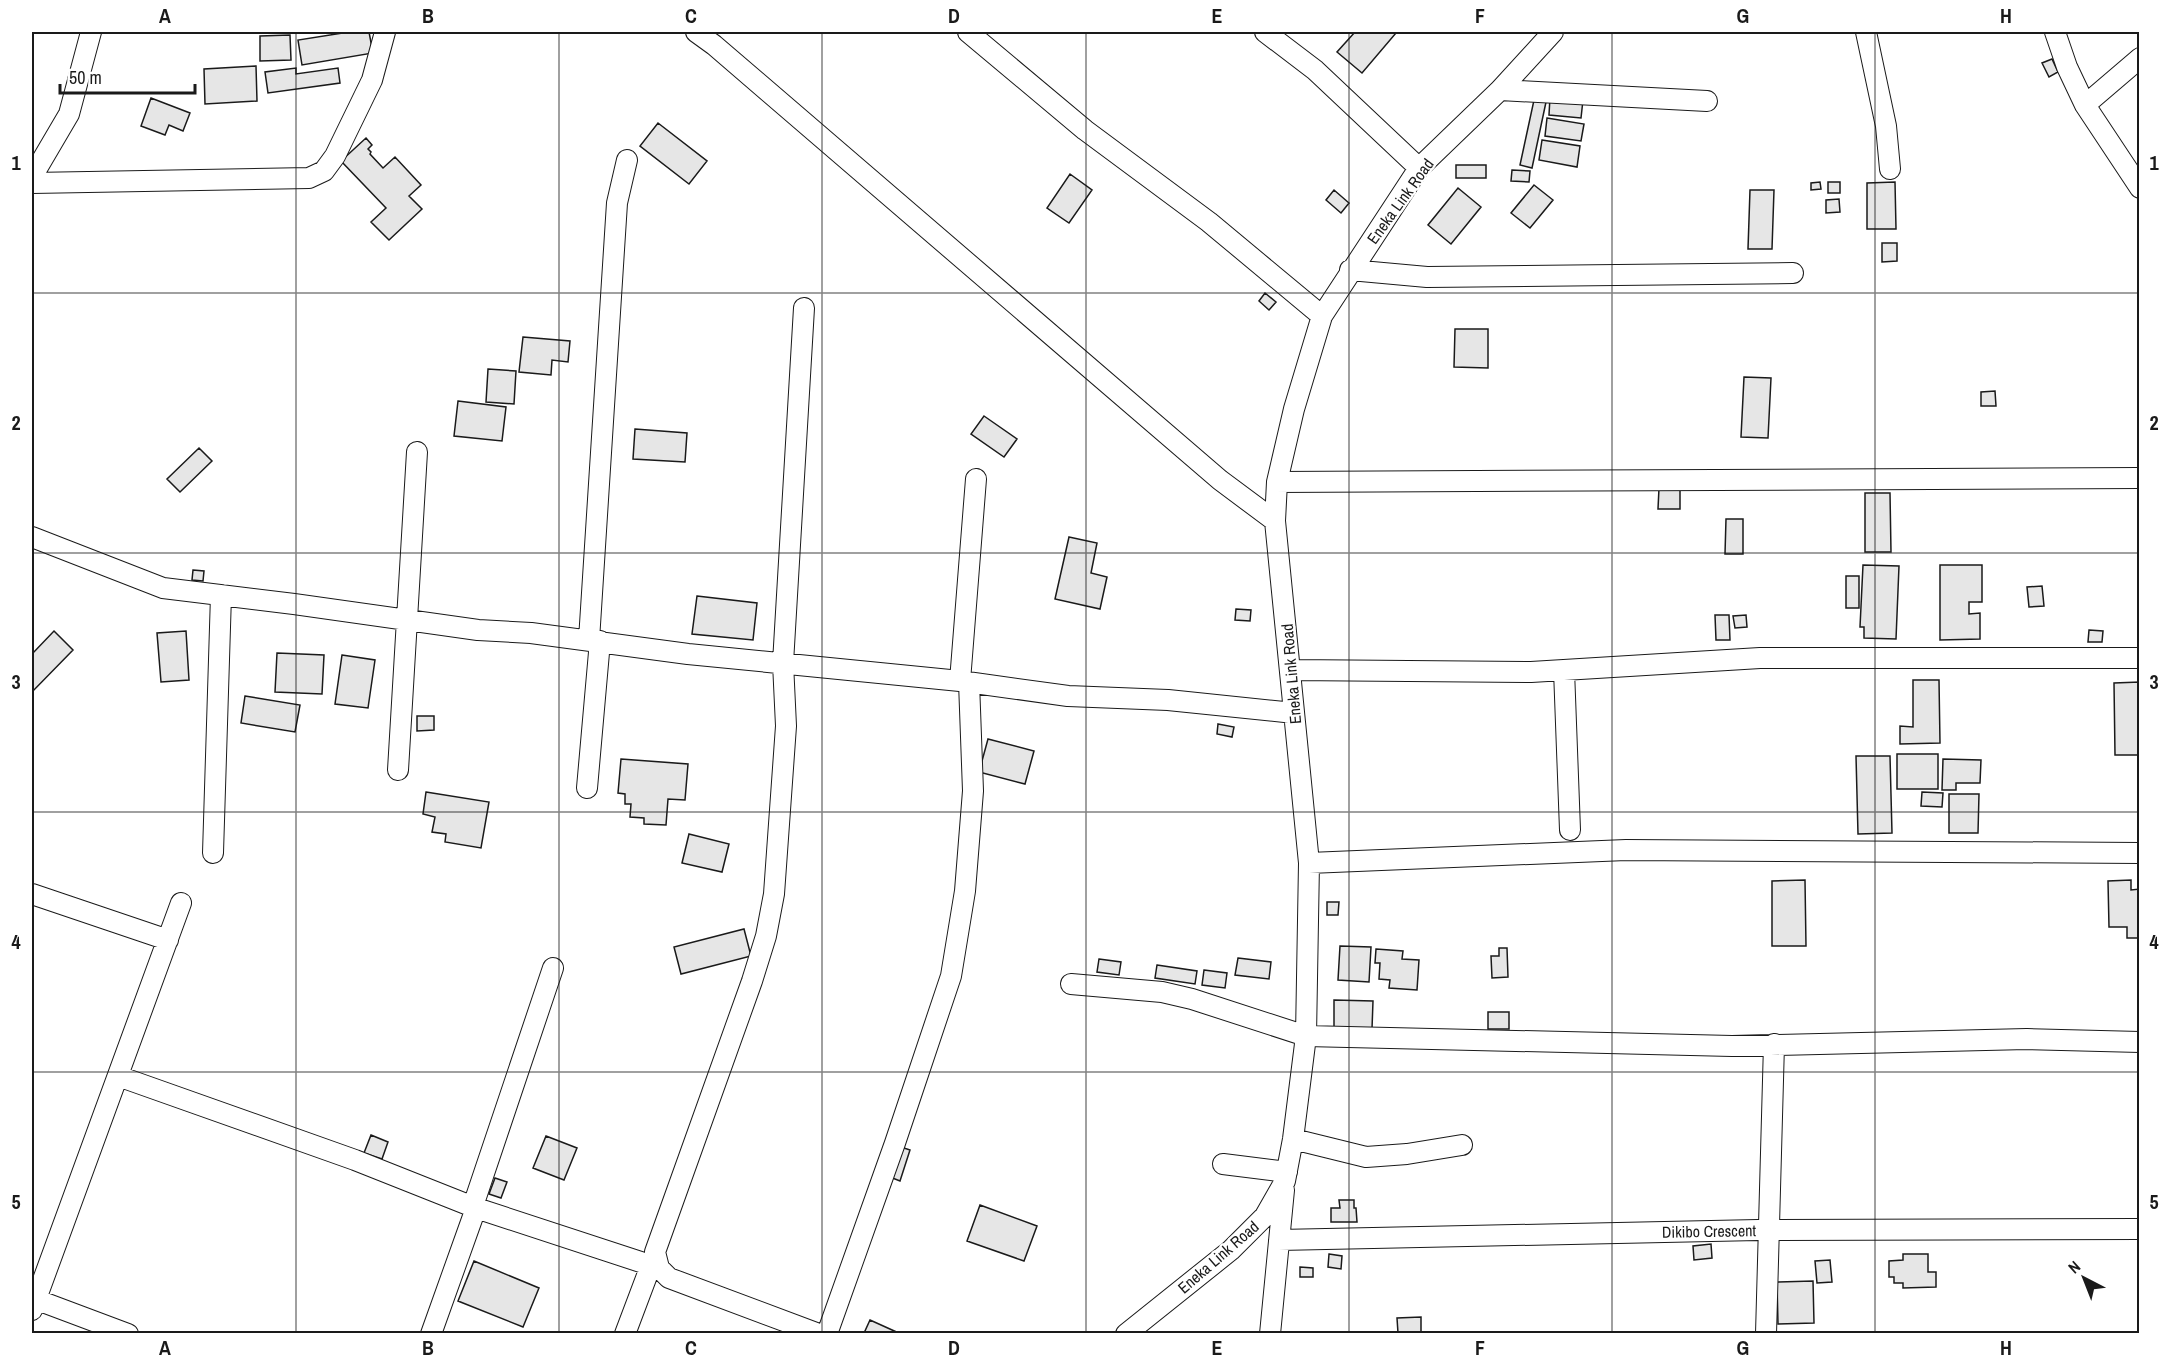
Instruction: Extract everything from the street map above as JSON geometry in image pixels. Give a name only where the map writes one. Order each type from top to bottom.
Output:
[{"type":"street","points":[[32,177],[69,114],[91,32]]},
{"type":"street","points":[[32,183],[309,178],[324,171],[335,156],[372,80],[385,32]]},
{"type":"street","points":[[696,32],[714,45],[1220,480],[1275,521]]},
{"type":"street","points":[[968,32],[1085,130],[1209,222],[1322,316]]},
{"type":"street","points":[[1265,32],[1316,70],[1419,168]]},
{"type":"street","name":"Eneka Link Road","points":[[1125,1334],[1231,1250],[1265,1216],[1286,1177],[1306,1036],[1309,863],[1275,521],[1277,482],[1294,410],[1322,316],[1419,168],[1500,90],[1552,32]]},
{"type":"street","points":[[1866,32],[1886,126],[1890,169]]},
{"type":"street","points":[[2055,32],[2067,67],[2085,105],[2139,188]]},
{"type":"street","points":[[2085,105],[2139,57]]},
{"type":"street","points":[[1500,90],[1707,101]]},
{"type":"street","points":[[587,788],[616,214],[627,160]]},
{"type":"street","points":[[1350,270],[1427,277],[1793,273]]},
{"type":"street","points":[[625,1334],[655,1266],[655,1252],[752,981],[774,894],[786,726],[783,663],[804,308]]},
{"type":"street","points":[[398,770],[417,452]]},
{"type":"street","points":[[1277,482],[2139,478]]},
{"type":"street","points":[[827,1334],[951,976],[965,891],[973,791],[964,682],[976,479]]},
{"type":"street","points":[[32,537],[163,588],[478,630],[531,633],[688,654],[964,682],[1068,696],[1168,700],[1294,712]]},
{"type":"street","points":[[213,853],[221,595]]},
{"type":"street","points":[[1291,670],[1531,672],[1760,658],[2139,658]]},
{"type":"street","points":[[1564,670],[1570,830]]},
{"type":"street","points":[[1309,863],[1626,850],[2139,853]]},
{"type":"street","points":[[32,894],[168,940]]},
{"type":"street","points":[[129,1334],[33,1303],[181,903]]},
{"type":"street","points":[[432,1334],[553,968]]},
{"type":"street","points":[[1071,984],[1162,992],[1192,999],[1306,1036],[1732,1046],[2027,1039],[2139,1042]]},
{"type":"street","points":[[1766,1334],[1774,1044]]},
{"type":"street","points":[[118,1076],[356,1160],[474,1207],[655,1266],[669,1278],[819,1334]]},
{"type":"street","points":[[1293,1139],[1366,1157],[1397,1156],[1462,1145]]},
{"type":"street","points":[[1223,1164],[1286,1177],[1270,1334]]},
{"type":"street","name":"Dikibo Crescent","points":[[1279,1240],[1769,1230],[2139,1230]]},
{"type":"building","points":[[349,32],[369,32],[373,53],[302,65],[298,40]]},
{"type":"building","points":[[1355,32],[1396,33],[1362,73],[1337,52]]},
{"type":"building","points":[[290,35],[291,60],[260,61],[260,36]]},
{"type":"building","points":[[2052,59],[2058,72],[2049,77],[2042,63]]},
{"type":"building","points":[[256,66],[257,101],[205,104],[204,69]]},
{"type":"building","points":[[296,68],[296,74],[338,68],[340,83],[268,93],[265,72]]},
{"type":"building","points":[[1550,97],[1583,100],[1581,118],[1549,115]]},
{"type":"building","points":[[151,98],[190,113],[183,131],[169,125],[165,135],[141,126]]},
{"type":"building","points":[[1534,100],[1546,102],[1532,168],[1520,165]]},
{"type":"building","points":[[1547,118],[1584,124],[1581,141],[1545,136]]},
{"type":"building","points":[[658,123],[707,161],[689,184],[640,146]]},
{"type":"building","points":[[366,138],[372,145],[368,149],[370,154],[383,168],[395,157],[421,185],[409,196],[422,209],[389,240],[371,222],[386,208],[341,161]]},
{"type":"building","points":[[1542,140],[1580,146],[1577,167],[1539,160]]},
{"type":"building","points":[[1456,165],[1486,165],[1486,178],[1456,178]]},
{"type":"building","points":[[1512,170],[1530,171],[1529,182],[1511,181]]},
{"type":"building","points":[[1070,174],[1092,190],[1069,223],[1047,208]]},
{"type":"building","points":[[1820,182],[1821,189],[1811,190],[1811,183]]},
{"type":"building","points":[[1828,182],[1840,182],[1840,193],[1828,193]]},
{"type":"building","points":[[1895,182],[1896,229],[1867,229],[1867,183]]},
{"type":"building","points":[[1534,185],[1553,200],[1530,228],[1511,213]]},
{"type":"building","points":[[1458,188],[1481,207],[1451,244],[1428,225]]},
{"type":"building","points":[[1334,190],[1349,203],[1341,213],[1326,200]]},
{"type":"building","points":[[1750,190],[1774,190],[1772,249],[1748,249]]},
{"type":"building","points":[[1839,199],[1840,212],[1826,213],[1826,200]]},
{"type":"building","points":[[1882,243],[1897,243],[1897,261],[1882,262]]},
{"type":"building","points":[[1265,293],[1276,302],[1269,310],[1259,301]]},
{"type":"building","points":[[1455,329],[1488,329],[1488,368],[1454,367]]},
{"type":"building","points":[[523,337],[570,341],[568,362],[552,360],[551,375],[519,372]]},
{"type":"building","points":[[488,369],[516,371],[514,404],[486,402]]},
{"type":"building","points":[[1744,377],[1771,378],[1768,438],[1741,437]]},
{"type":"building","points":[[1995,391],[1996,406],[1981,406],[1981,392]]},
{"type":"building","points":[[458,401],[506,407],[502,441],[454,436]]},
{"type":"building","points":[[984,416],[1017,439],[1004,457],[971,434]]},
{"type":"building","points":[[635,429],[687,433],[685,462],[633,459]]},
{"type":"building","points":[[199,448],[212,461],[180,492],[167,479]]},
{"type":"building","points":[[1659,488],[1680,489],[1680,509],[1658,509]]},
{"type":"building","points":[[1865,493],[1890,493],[1891,552],[1865,552]]},
{"type":"building","points":[[1726,519],[1743,519],[1743,554],[1725,554]]},
{"type":"building","points":[[1069,537],[1097,543],[1091,573],[1107,577],[1100,609],[1055,599]]},
{"type":"building","points":[[1863,565],[1899,566],[1896,639],[1864,638],[1864,627],[1860,627]]},
{"type":"building","points":[[1940,565],[1982,565],[1982,602],[1969,602],[1969,614],[1980,613],[1980,639],[1940,640]]},
{"type":"building","points":[[193,570],[204,571],[203,581],[192,580]]},
{"type":"building","points":[[1846,576],[1859,576],[1859,608],[1846,608]]},
{"type":"building","points":[[2042,586],[2044,606],[2029,607],[2027,587]]},
{"type":"building","points":[[697,596],[757,603],[753,640],[692,634]]},
{"type":"building","points":[[1236,609],[1251,610],[1250,621],[1235,620]]},
{"type":"building","points":[[1715,615],[1729,615],[1730,640],[1716,640]]},
{"type":"building","points":[[1746,615],[1747,627],[1735,628],[1733,616]]},
{"type":"building","points":[[2089,630],[2103,631],[2102,642],[2088,642]]},
{"type":"building","points":[[54,631],[73,650],[32,692],[32,654]]},
{"type":"building","points":[[186,631],[189,680],[161,682],[157,633]]},
{"type":"building","points":[[277,653],[324,655],[322,694],[275,692]]},
{"type":"building","points":[[342,655],[375,660],[368,708],[335,704]]},
{"type":"building","points":[[1913,680],[1939,680],[1940,743],[1900,744],[1900,726],[1913,727]]},
{"type":"building","points":[[2140,682],[2140,755],[2115,755],[2114,683]]},
{"type":"building","points":[[245,696],[300,705],[295,732],[241,723]]},
{"type":"building","points":[[417,716],[434,716],[434,730],[417,731]]},
{"type":"building","points":[[1218,724],[1234,727],[1232,737],[1217,734]]},
{"type":"building","points":[[988,739],[1034,751],[1025,784],[979,772]]},
{"type":"building","points":[[1897,754],[1938,754],[1938,789],[1897,789]]},
{"type":"building","points":[[1856,756],[1890,756],[1892,833],[1858,834]]},
{"type":"building","points":[[621,759],[688,764],[685,800],[668,799],[666,825],[644,824],[644,818],[630,817],[631,804],[625,804],[625,794],[618,793]]},
{"type":"building","points":[[1943,759],[1981,760],[1980,783],[1956,783],[1956,790],[1942,790]]},
{"type":"building","points":[[426,792],[489,802],[481,848],[445,842],[446,834],[432,832],[435,817],[423,814]]},
{"type":"building","points":[[1922,792],[1943,793],[1942,807],[1921,806]]},
{"type":"building","points":[[1949,794],[1979,794],[1978,833],[1949,833]]},
{"type":"building","points":[[689,834],[729,844],[722,872],[682,863]]},
{"type":"building","points":[[1805,880],[1806,946],[1772,946],[1772,881]]},
{"type":"building","points":[[2131,880],[2131,890],[2140,889],[2140,938],[2127,938],[2127,927],[2109,927],[2108,881]]},
{"type":"building","points":[[1327,902],[1339,902],[1338,915],[1327,915]]},
{"type":"building","points":[[744,929],[751,956],[681,974],[674,947]]},
{"type":"building","points":[[1340,946],[1371,947],[1369,982],[1338,980]]},
{"type":"building","points":[[1499,948],[1507,948],[1508,977],[1492,978],[1491,956],[1499,956]]},
{"type":"building","points":[[1376,949],[1403,951],[1402,959],[1419,960],[1417,990],[1389,988],[1390,980],[1379,979],[1380,963],[1375,963]]},
{"type":"building","points":[[1238,958],[1271,962],[1269,979],[1235,975]]},
{"type":"building","points":[[1099,959],[1121,962],[1119,975],[1097,972]]},
{"type":"building","points":[[1157,965],[1197,971],[1195,984],[1155,978]]},
{"type":"building","points":[[1204,970],[1227,973],[1225,988],[1202,985]]},
{"type":"building","points":[[1334,1000],[1373,1001],[1372,1029],[1334,1029]]},
{"type":"building","points":[[1488,1012],[1509,1012],[1509,1029],[1488,1029]]},
{"type":"building","points":[[371,1135],[388,1142],[382,1159],[364,1153]]},
{"type":"building","points":[[546,1136],[577,1148],[564,1180],[533,1168]]},
{"type":"building","points":[[901,1147],[910,1150],[900,1181],[890,1177]]},
{"type":"building","points":[[495,1178],[507,1182],[501,1198],[489,1194]]},
{"type":"building","points":[[1339,1200],[1354,1200],[1357,1222],[1331,1222],[1331,1208],[1340,1208]]},
{"type":"building","points":[[980,1205],[1037,1226],[1024,1261],[967,1241]]},
{"type":"building","points":[[1711,1244],[1712,1258],[1694,1260],[1693,1246]]},
{"type":"building","points":[[1329,1254],[1342,1256],[1341,1269],[1328,1267]]},
{"type":"building","points":[[1903,1254],[1928,1254],[1928,1272],[1936,1272],[1936,1287],[1903,1288],[1903,1283],[1894,1283],[1894,1277],[1889,1277],[1889,1261],[1903,1260]]},
{"type":"building","points":[[1830,1260],[1832,1282],[1817,1283],[1815,1261]]},
{"type":"building","points":[[474,1261],[539,1288],[523,1327],[458,1301]]},
{"type":"building","points":[[1300,1267],[1313,1268],[1313,1277],[1300,1277]]},
{"type":"building","points":[[1813,1281],[1814,1323],[1778,1324],[1777,1282]]},
{"type":"building","points":[[1421,1317],[1421,1332],[1398,1333],[1397,1318]]},
{"type":"building","points":[[870,1320],[901,1334],[870,1334],[865,1331]]}]
